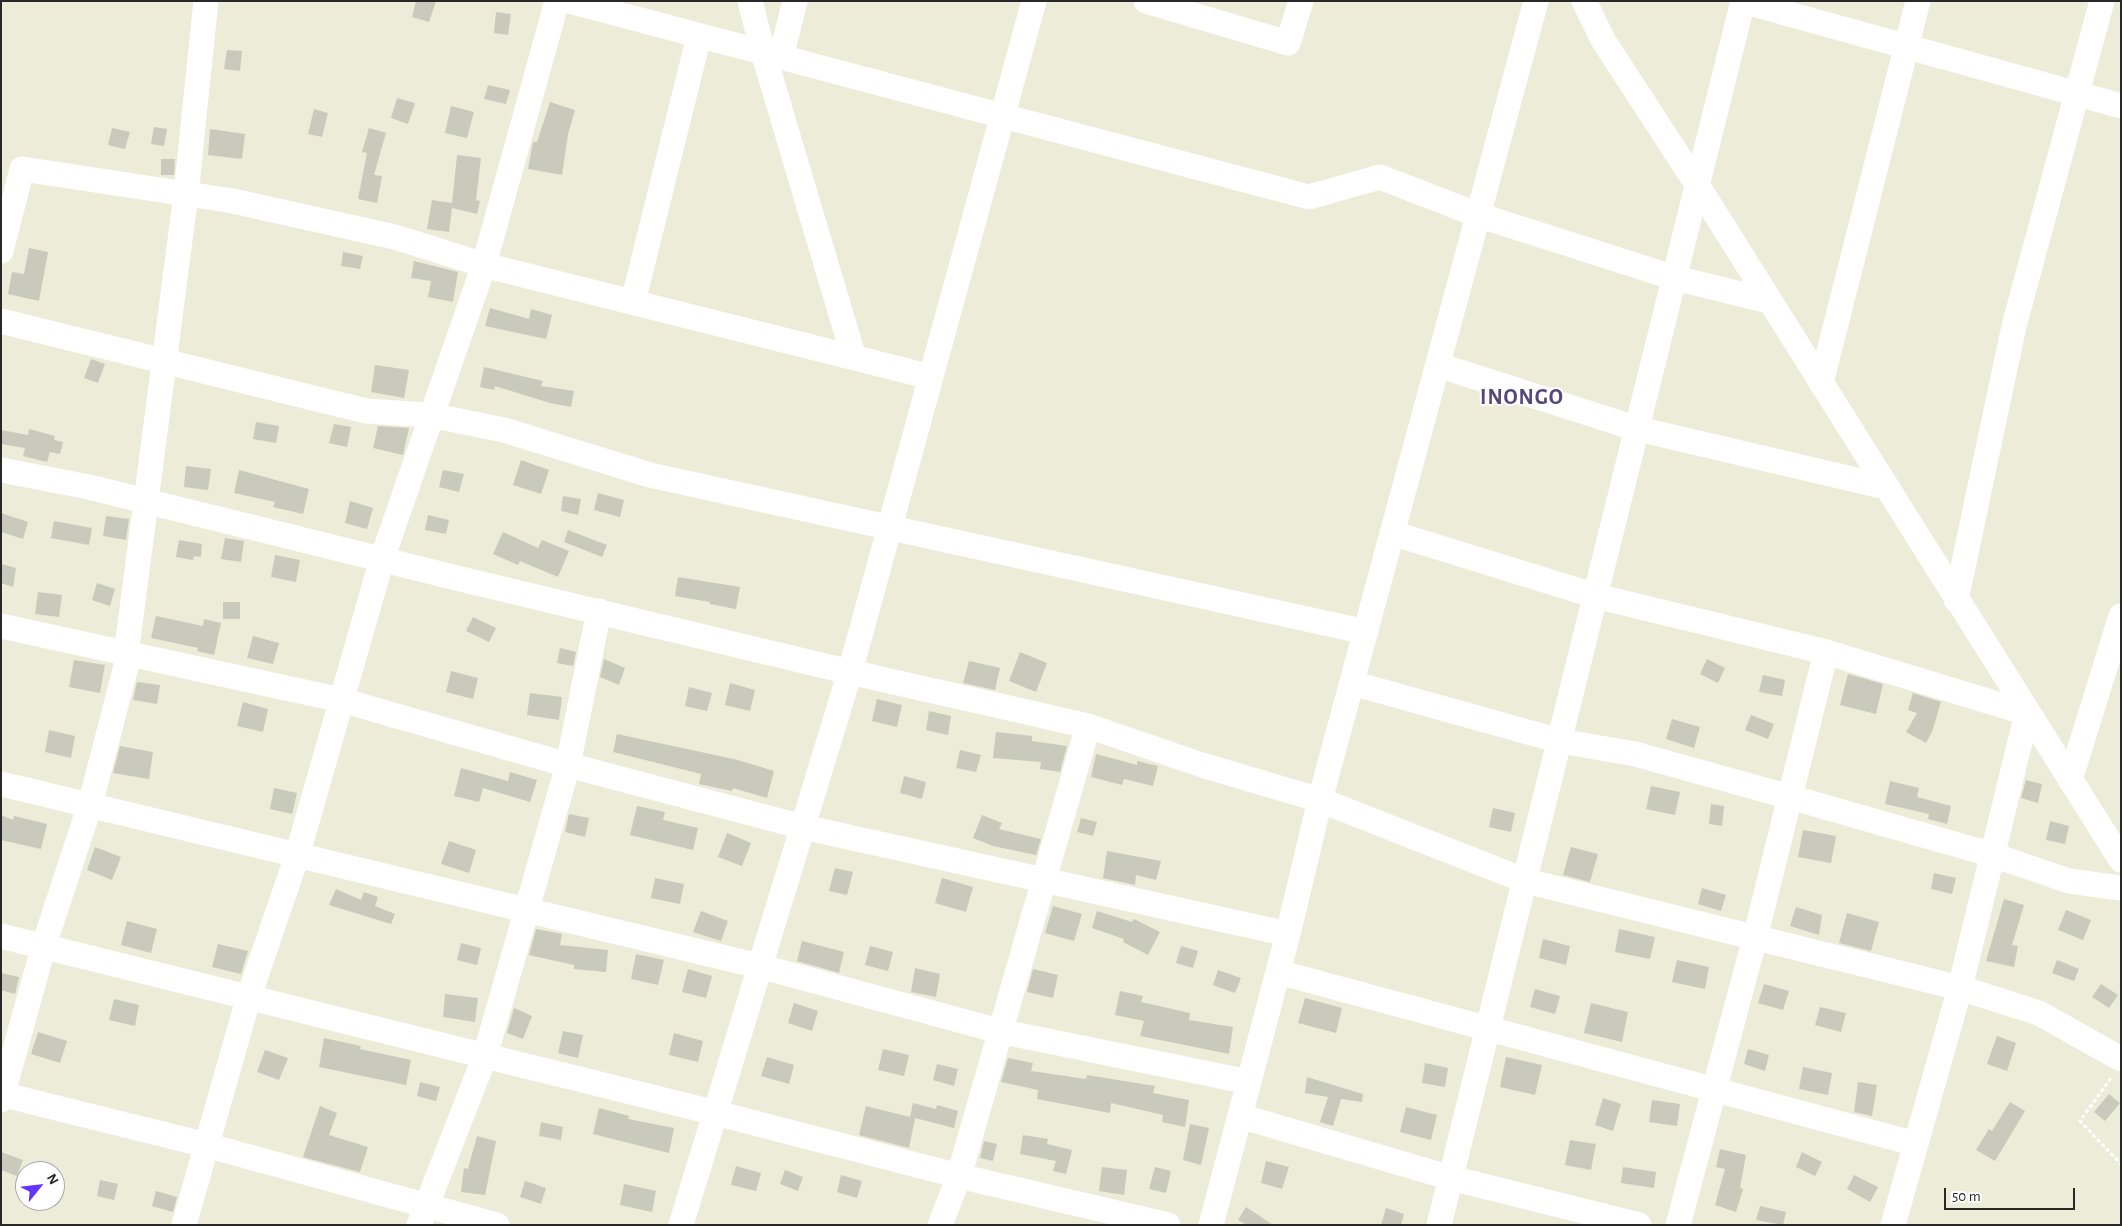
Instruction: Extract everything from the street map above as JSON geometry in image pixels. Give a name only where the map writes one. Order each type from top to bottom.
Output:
[{"type":"street","points":[[206,1],[186,194],[162,361],[147,501],[127,655],[90,805],[44,945],[2,1096],[206,1145],[422,1215],[497,1225]]},
{"type":"street","points":[[184,1225],[249,996],[297,856],[382,558],[430,415],[484,265],[556,1]]},
{"type":"street","points":[[569,1],[1310,197],[1380,177],[1478,215],[1675,278],[1769,301]]},
{"type":"street","points":[[750,1],[772,55],[854,358]]},
{"type":"street","points":[[772,55],[795,1]]},
{"type":"street","points":[[681,1225],[850,672],[1034,1]]},
{"type":"street","points":[[1146,1],[1288,43],[1301,1]]},
{"type":"street","points":[[1211,1225],[1288,934],[1320,800],[1536,1]]},
{"type":"street","points":[[1584,1],[1602,40],[1698,186],[1956,600],[2121,860]]},
{"type":"street","points":[[1439,1225],[1526,881],[1743,1],[2121,106]]},
{"type":"street","points":[[1820,382],[1918,1]]},
{"type":"street","points":[[1956,600],[2014,326],[2102,1]]},
{"type":"street","points":[[633,302],[699,36]]},
{"type":"street","points":[[1,251],[22,169],[233,201],[395,237],[484,265],[931,377]]},
{"type":"street","points":[[1,321],[366,411],[430,415],[504,430],[650,475],[890,526],[1366,632]]},
{"type":"street","points":[[1438,365],[1638,429],[1886,488]]},
{"type":"street","points":[[1,470],[147,501],[850,672],[1088,726],[1202,765],[1320,800],[1526,881],[1960,988],[2039,1013],[2118,1066]]},
{"type":"street","points":[[1392,533],[1596,596],[1826,652],[2027,713]]},
{"type":"street","points":[[422,1215],[485,1056],[568,765],[599,611]]},
{"type":"street","points":[[2070,780],[2121,616]]},
{"type":"street","points":[[1,626],[127,655],[341,700],[568,765],[804,827],[1043,878],[1288,934]]},
{"type":"street","points":[[1678,1225],[1756,938],[1826,652]]},
{"type":"street","points":[[1352,683],[1560,741],[1635,754],[1993,855],[2069,881],[2121,888]]},
{"type":"street","points":[[1893,1225],[1960,988],[2027,713]]},
{"type":"street","points":[[940,1225],[959,1176],[998,1031],[1088,726]]},
{"type":"street","points":[[1,784],[760,966],[998,1031],[1249,1082]]},
{"type":"street","points":[[1,936],[249,996],[959,1176],[1168,1225]]},
{"type":"street","points":[[1278,972],[1916,1144]]},
{"type":"street","points":[[1240,1116],[1451,1178],[1639,1225]]},
{"type":"path","points":[[2118,1066],[2080,1121],[2121,1164]]},
{"type":"building","points":[[416,1],[436,1],[429,22],[412,17]]},
{"type":"building","points":[[496,12],[511,14],[508,35],[494,33]]},
{"type":"building","points":[[227,50],[242,51],[240,71],[224,69]]},
{"type":"building","points":[[488,85],[510,90],[506,104],[484,99]]},
{"type":"building","points":[[397,98],[415,103],[408,124],[391,118]]},
{"type":"building","points":[[550,102],[575,110],[568,134],[562,175],[528,169],[533,142],[537,142]]},
{"type":"building","points":[[451,106],[474,112],[467,138],[445,133]]},
{"type":"building","points":[[314,109],[328,113],[322,137],[308,134]]},
{"type":"building","points":[[154,127],[167,129],[164,146],[151,144]]},
{"type":"building","points":[[112,128],[130,132],[125,149],[108,145]]},
{"type":"building","points":[[369,128],[386,133],[374,175],[382,176],[377,203],[358,199],[367,153],[362,152]]},
{"type":"building","points":[[210,129],[245,134],[242,159],[208,155]]},
{"type":"building","points":[[457,155],[481,158],[476,200],[480,201],[477,214],[452,208],[449,232],[427,229],[432,200],[452,203]]},
{"type":"building","points":[[161,159],[175,159],[174,175],[161,175]]},
{"type":"building","points":[[29,248],[48,252],[39,301],[8,294],[12,272],[24,274]]},
{"type":"building","points":[[343,252],[363,256],[360,269],[341,266]]},
{"type":"building","points":[[414,261],[458,272],[453,302],[428,297],[431,281],[411,278]]},
{"type":"building","points":[[490,308],[529,319],[531,309],[552,315],[546,339],[485,326]]},
{"type":"building","points":[[91,359],[105,364],[98,383],[84,378]]},
{"type":"building","points":[[375,365],[409,370],[404,398],[371,392]]},
{"type":"building","points":[[484,367],[543,381],[541,386],[574,391],[571,407],[550,403],[495,386],[494,390],[480,387]]},
{"type":"building","points":[[256,422],[279,426],[276,443],[253,439]]},
{"type":"building","points":[[334,424],[351,427],[347,447],[329,443]]},
{"type":"building","points":[[378,426],[409,428],[403,455],[373,448]]},
{"type":"building","points":[[29,429],[55,436],[54,440],[63,442],[60,454],[50,452],[47,462],[23,456],[25,448],[1,444],[1,430],[28,435]]},
{"type":"building","points":[[521,460],[549,470],[541,494],[513,485]]},
{"type":"building","points":[[186,466],[211,469],[208,490],[184,487]]},
{"type":"building","points":[[239,470],[309,489],[303,514],[273,507],[275,502],[234,493]]},
{"type":"building","points":[[443,470],[464,474],[459,492],[439,487]]},
{"type":"building","points":[[598,493],[624,500],[620,517],[594,510]]},
{"type":"building","points":[[563,496],[581,499],[578,515],[561,511]]},
{"type":"building","points":[[350,501],[373,508],[367,529],[345,523]]},
{"type":"building","points":[[1,513],[28,522],[23,539],[1,532]]},
{"type":"building","points":[[428,515],[449,520],[446,534],[425,530]]},
{"type":"building","points":[[106,516],[129,519],[126,540],[103,536]]},
{"type":"building","points":[[54,521],[92,528],[89,545],[51,538]]},
{"type":"building","points":[[568,530],[607,545],[602,557],[564,542]]},
{"type":"building","points":[[503,532],[538,548],[542,540],[569,551],[558,577],[520,561],[518,565],[493,554]]},
{"type":"building","points":[[225,538],[244,541],[241,562],[221,559]]},
{"type":"building","points":[[179,540],[202,544],[201,557],[194,556],[193,560],[176,557]]},
{"type":"building","points":[[275,555],[300,560],[296,582],[271,577]]},
{"type":"building","points":[[1,564],[16,568],[13,587],[1,583]]},
{"type":"building","points":[[678,577],[740,587],[736,609],[675,596]]},
{"type":"building","points":[[97,583],[115,589],[110,606],[92,600]]},
{"type":"building","points":[[38,592],[62,595],[59,617],[35,614]]},
{"type":"building","points":[[223,602],[240,602],[240,619],[223,619]]},
{"type":"building","points":[[156,616],[203,626],[204,619],[221,623],[214,655],[197,651],[198,648],[151,638]]},
{"type":"building","points":[[473,617],[496,628],[489,642],[466,631]]},
{"type":"building","points":[[253,636],[279,643],[273,664],[247,658]]},
{"type":"building","points":[[560,648],[576,652],[573,666],[557,663]]},
{"type":"building","points":[[1020,652],[1047,663],[1036,692],[1009,681]]},
{"type":"building","points":[[604,659],[625,668],[619,685],[600,677]]},
{"type":"building","points":[[1707,659],[1725,668],[1718,683],[1700,674]]},
{"type":"building","points":[[74,660],[105,665],[100,693],[69,687]]},
{"type":"building","points":[[969,661],[1000,668],[995,690],[963,683]]},
{"type":"building","points":[[451,671],[478,678],[473,699],[446,692]]},
{"type":"building","points":[[1848,674],[1883,684],[1876,714],[1840,705]]},
{"type":"building","points":[[1763,675],[1785,680],[1782,696],[1759,692]]},
{"type":"building","points":[[137,682],[160,685],[157,704],[133,700]]},
{"type":"building","points":[[730,683],[755,690],[750,711],[725,705]]},
{"type":"building","points":[[689,687],[712,693],[707,711],[685,706]]},
{"type":"building","points":[[530,693],[562,697],[559,720],[527,715]]},
{"type":"building","points":[[1913,693],[1941,702],[1932,732],[1926,743],[1906,732],[1917,713],[1908,710]]},
{"type":"building","points":[[877,699],[902,705],[897,727],[872,721]]},
{"type":"building","points":[[243,702],[268,709],[263,732],[237,726]]},
{"type":"building","points":[[929,711],[951,716],[948,735],[926,730]]},
{"type":"building","points":[[1751,715],[1774,724],[1768,739],[1745,730]]},
{"type":"building","points":[[1672,719],[1700,727],[1694,748],[1666,739]]},
{"type":"building","points":[[49,730],[75,736],[71,758],[45,752]]},
{"type":"building","points":[[996,732],[1032,736],[1032,741],[1067,746],[1060,772],[1040,769],[1041,762],[993,758]]},
{"type":"building","points":[[617,734],[738,760],[774,771],[767,798],[733,788],[732,791],[699,784],[701,774],[613,752]]},
{"type":"building","points":[[120,746],[153,752],[149,779],[113,773]]},
{"type":"building","points":[[960,750],[981,755],[976,772],[956,768]]},
{"type":"building","points":[[1096,754],[1137,765],[1137,761],[1158,766],[1153,786],[1124,779],[1122,785],[1091,777]]},
{"type":"building","points":[[461,768],[508,781],[510,772],[537,780],[530,802],[483,788],[479,802],[454,796]]},
{"type":"building","points":[[904,776],[926,782],[922,799],[900,793]]},
{"type":"building","points":[[2026,780],[2042,784],[2038,803],[2021,798]]},
{"type":"building","points":[[1890,781],[1919,788],[1917,797],[1951,806],[1947,824],[1928,819],[1929,814],[1885,804]]},
{"type":"building","points":[[1651,786],[1680,792],[1675,815],[1646,809]]},
{"type":"building","points":[[274,788],[297,793],[292,814],[270,809]]},
{"type":"building","points":[[1711,804],[1724,806],[1722,826],[1709,824]]},
{"type":"building","points":[[637,806],[665,812],[663,820],[698,828],[693,850],[630,835]]},
{"type":"building","points":[[1493,808],[1515,813],[1511,832],[1489,827]]},
{"type":"building","points":[[569,814],[589,818],[585,837],[565,832]]},
{"type":"building","points":[[1,815],[13,820],[14,816],[47,824],[41,849],[1,840]]},
{"type":"building","points":[[982,815],[1002,823],[999,829],[1041,839],[1036,855],[993,846],[973,838]]},
{"type":"building","points":[[1081,818],[1097,822],[1093,836],[1077,832]]},
{"type":"building","points":[[2050,821],[2069,826],[2065,844],[2046,840]]},
{"type":"building","points":[[1803,830],[1836,836],[1831,863],[1798,857]]},
{"type":"building","points":[[727,833],[751,843],[742,866],[718,857]]},
{"type":"building","points":[[449,841],[476,850],[469,873],[441,864]]},
{"type":"building","points":[[95,847],[121,857],[112,880],[87,870]]},
{"type":"building","points":[[1571,847],[1598,854],[1590,882],[1563,875]]},
{"type":"building","points":[[1107,851],[1161,861],[1156,880],[1136,875],[1135,885],[1103,878]]},
{"type":"building","points":[[835,868],[853,872],[847,895],[829,891]]},
{"type":"building","points":[[1934,873],[1956,878],[1952,894],[1931,889]]},
{"type":"building","points":[[655,878],[684,884],[680,904],[651,898]]},
{"type":"building","points":[[942,878],[973,887],[966,912],[935,903]]},
{"type":"building","points":[[1702,888],[1726,895],[1721,911],[1698,904]]},
{"type":"building","points":[[336,889],[361,900],[364,892],[378,897],[375,906],[395,914],[391,924],[329,905]]},
{"type":"building","points":[[2004,899],[2024,905],[2012,945],[2018,946],[2014,967],[1986,961]]},
{"type":"building","points":[[1053,906],[1082,914],[1074,941],[1045,933]]},
{"type":"building","points":[[1796,907],[1822,915],[1819,935],[1790,926]]},
{"type":"building","points":[[2066,910],[2091,920],[2083,940],[2058,930]]},
{"type":"building","points":[[701,911],[728,921],[721,941],[693,932]]},
{"type":"building","points":[[1097,911],[1132,922],[1134,919],[1160,932],[1148,955],[1123,942],[1124,939],[1092,928]]},
{"type":"building","points":[[1847,913],[1879,922],[1871,951],[1839,943]]},
{"type":"building","points":[[127,921],[157,929],[151,953],[121,945]]},
{"type":"building","points":[[536,929],[562,934],[560,945],[608,950],[606,972],[574,969],[574,965],[529,955]]},
{"type":"building","points":[[1619,929],[1655,937],[1650,959],[1615,952]]},
{"type":"building","points":[[1543,939],[1570,946],[1566,965],[1539,958]]},
{"type":"building","points":[[802,941],[844,952],[839,973],[797,961]]},
{"type":"building","points":[[461,943],[481,948],[477,965],[457,960]]},
{"type":"building","points":[[218,944],[248,951],[241,974],[212,967]]},
{"type":"building","points":[[870,946],[893,952],[888,971],[865,965]]},
{"type":"building","points":[[1181,946],[1198,951],[1193,968],[1176,963]]},
{"type":"building","points":[[636,954],[664,960],[658,985],[631,979]]},
{"type":"building","points":[[1677,960],[1709,967],[1705,989],[1672,982]]},
{"type":"building","points":[[2057,960],[2079,969],[2074,981],[2052,973]]},
{"type":"building","points":[[915,968],[940,974],[936,997],[911,992]]},
{"type":"building","points":[[688,969],[712,976],[706,998],[682,992]]},
{"type":"building","points":[[1033,969],[1058,975],[1053,998],[1027,992]]},
{"type":"building","points":[[1218,970],[1241,978],[1235,993],[1213,985]]},
{"type":"building","points":[[1,973],[19,977],[15,994],[1,990]]},
{"type":"building","points":[[1764,984],[1789,991],[1783,1010],[1758,1003]]},
{"type":"building","points":[[2101,984],[2118,995],[2109,1008],[2092,997]]},
{"type":"building","points":[[1535,989],[1560,996],[1555,1014],[1530,1007]]},
{"type":"building","points":[[1120,991],[1143,996],[1141,1002],[1190,1013],[1189,1020],[1233,1027],[1229,1054],[1140,1036],[1144,1021],[1115,1015]]},
{"type":"building","points":[[445,994],[478,998],[475,1022],[443,1017]]},
{"type":"building","points":[[1305,998],[1342,1008],[1336,1033],[1298,1023]]},
{"type":"building","points":[[114,999],[139,1005],[135,1026],[109,1020]]},
{"type":"building","points":[[794,1003],[818,1011],[812,1031],[788,1023]]},
{"type":"building","points":[[1591,1003],[1628,1012],[1622,1042],[1584,1033]]},
{"type":"building","points":[[1820,1007],[1846,1013],[1841,1032],[1815,1025]]},
{"type":"building","points":[[514,1008],[532,1016],[523,1039],[507,1033]]},
{"type":"building","points":[[563,1031],[583,1035],[578,1058],[558,1053]]},
{"type":"building","points":[[38,1032],[67,1041],[60,1063],[31,1054]]},
{"type":"building","points":[[674,1033],[703,1041],[698,1062],[669,1055]]},
{"type":"building","points":[[1997,1036],[2016,1043],[2007,1071],[1987,1064]]},
{"type":"building","points":[[324,1038],[361,1046],[360,1049],[411,1060],[406,1085],[319,1067]]},
{"type":"building","points":[[883,1049],[909,1055],[904,1076],[878,1070]]},
{"type":"building","points":[[1748,1049],[1769,1055],[1765,1071],[1744,1064]]},
{"type":"building","points":[[265,1050],[288,1058],[279,1080],[257,1072]]},
{"type":"building","points":[[767,1057],[794,1065],[789,1084],[761,1076]]},
{"type":"building","points":[[1506,1057],[1542,1065],[1535,1095],[1500,1087]]},
{"type":"building","points":[[1008,1058],[1033,1063],[1031,1071],[1086,1079],[1087,1075],[1155,1086],[1153,1093],[1189,1100],[1185,1127],[1162,1122],[1163,1115],[1111,1103],[1110,1113],[1037,1099],[1038,1090],[1001,1082]]},
{"type":"building","points":[[1425,1063],[1448,1068],[1445,1087],[1422,1083]]},
{"type":"building","points":[[937,1064],[958,1069],[954,1086],[933,1080]]},
{"type":"building","points":[[1803,1067],[1832,1073],[1828,1095],[1799,1089]]},
{"type":"building","points":[[1307,1077],[1363,1094],[1362,1102],[1341,1099],[1333,1126],[1320,1122],[1328,1097],[1305,1093]]},
{"type":"building","points":[[420,1082],[440,1087],[436,1101],[417,1096]]},
{"type":"building","points":[[1858,1082],[1877,1085],[1872,1116],[1854,1112]]},
{"type":"building","points":[[2109,1094],[2120,1103],[2105,1121],[2094,1112]]},
{"type":"building","points":[[1603,1098],[1621,1104],[1613,1131],[1595,1125]]},
{"type":"building","points":[[1652,1100],[1680,1104],[1677,1126],[1649,1122]]},
{"type":"building","points":[[2010,1102],[2025,1111],[1995,1161],[1976,1150],[1989,1129],[1992,1131]]},
{"type":"building","points":[[913,1103],[936,1109],[937,1105],[958,1111],[954,1128],[915,1118],[909,1148],[859,1135],[866,1106],[910,1117]]},
{"type":"building","points":[[320,1106],[337,1113],[329,1135],[368,1147],[360,1172],[303,1157]]},
{"type":"building","points":[[1406,1107],[1437,1115],[1431,1140],[1400,1132]]},
{"type":"building","points":[[599,1108],[629,1116],[628,1119],[674,1128],[669,1153],[593,1134]]},
{"type":"building","points":[[541,1122],[563,1127],[561,1140],[539,1136]]},
{"type":"building","points":[[1190,1124],[1209,1128],[1201,1165],[1183,1160]]},
{"type":"building","points":[[1023,1135],[1048,1139],[1047,1144],[1072,1150],[1066,1174],[1053,1171],[1056,1161],[1020,1154]]},
{"type":"building","points":[[477,1136],[496,1141],[485,1195],[461,1192],[464,1168],[468,1169]]},
{"type":"building","points":[[1570,1140],[1596,1144],[1591,1170],[1565,1165]]},
{"type":"building","points":[[984,1141],[997,1144],[993,1161],[980,1158]]},
{"type":"building","points":[[1720,1149],[1746,1155],[1740,1188],[1743,1189],[1736,1212],[1715,1205],[1725,1169],[1716,1167]]},
{"type":"building","points":[[1,1152],[23,1160],[15,1161],[15,1175],[1,1170]]},
{"type":"building","points":[[1802,1152],[1822,1162],[1815,1176],[1796,1167]]},
{"type":"building","points":[[1266,1161],[1289,1167],[1282,1189],[1261,1183]]},
{"type":"building","points":[[736,1166],[761,1173],[756,1191],[731,1185]]},
{"type":"building","points":[[1102,1167],[1127,1170],[1124,1195],[1099,1191]]},
{"type":"building","points":[[1155,1167],[1171,1171],[1166,1193],[1149,1189]]},
{"type":"building","points":[[1623,1167],[1656,1172],[1654,1188],[1621,1183]]},
{"type":"building","points":[[785,1170],[803,1177],[798,1191],[780,1184]]},
{"type":"building","points":[[841,1175],[862,1181],[857,1198],[837,1192]]},
{"type":"building","points":[[1854,1175],[1878,1187],[1870,1202],[1847,1189]]},
{"type":"building","points":[[100,1180],[118,1184],[114,1200],[97,1196]]},
{"type":"building","points":[[525,1181],[546,1188],[541,1204],[520,1197]]},
{"type":"building","points":[[624,1184],[656,1191],[652,1212],[620,1205]]},
{"type":"building","points":[[156,1191],[177,1197],[173,1212],[152,1206]]},
{"type":"building","points":[[1760,1206],[1786,1212],[1783,1225],[1756,1220]]},
{"type":"building","points":[[1246,1207],[1273,1225],[1247,1225],[1238,1220]]},
{"type":"building","points":[[1386,1208],[1404,1214],[1401,1225],[1381,1225]]},
{"type":"district","name":"INONGO","points":[[1522,397]]}]
